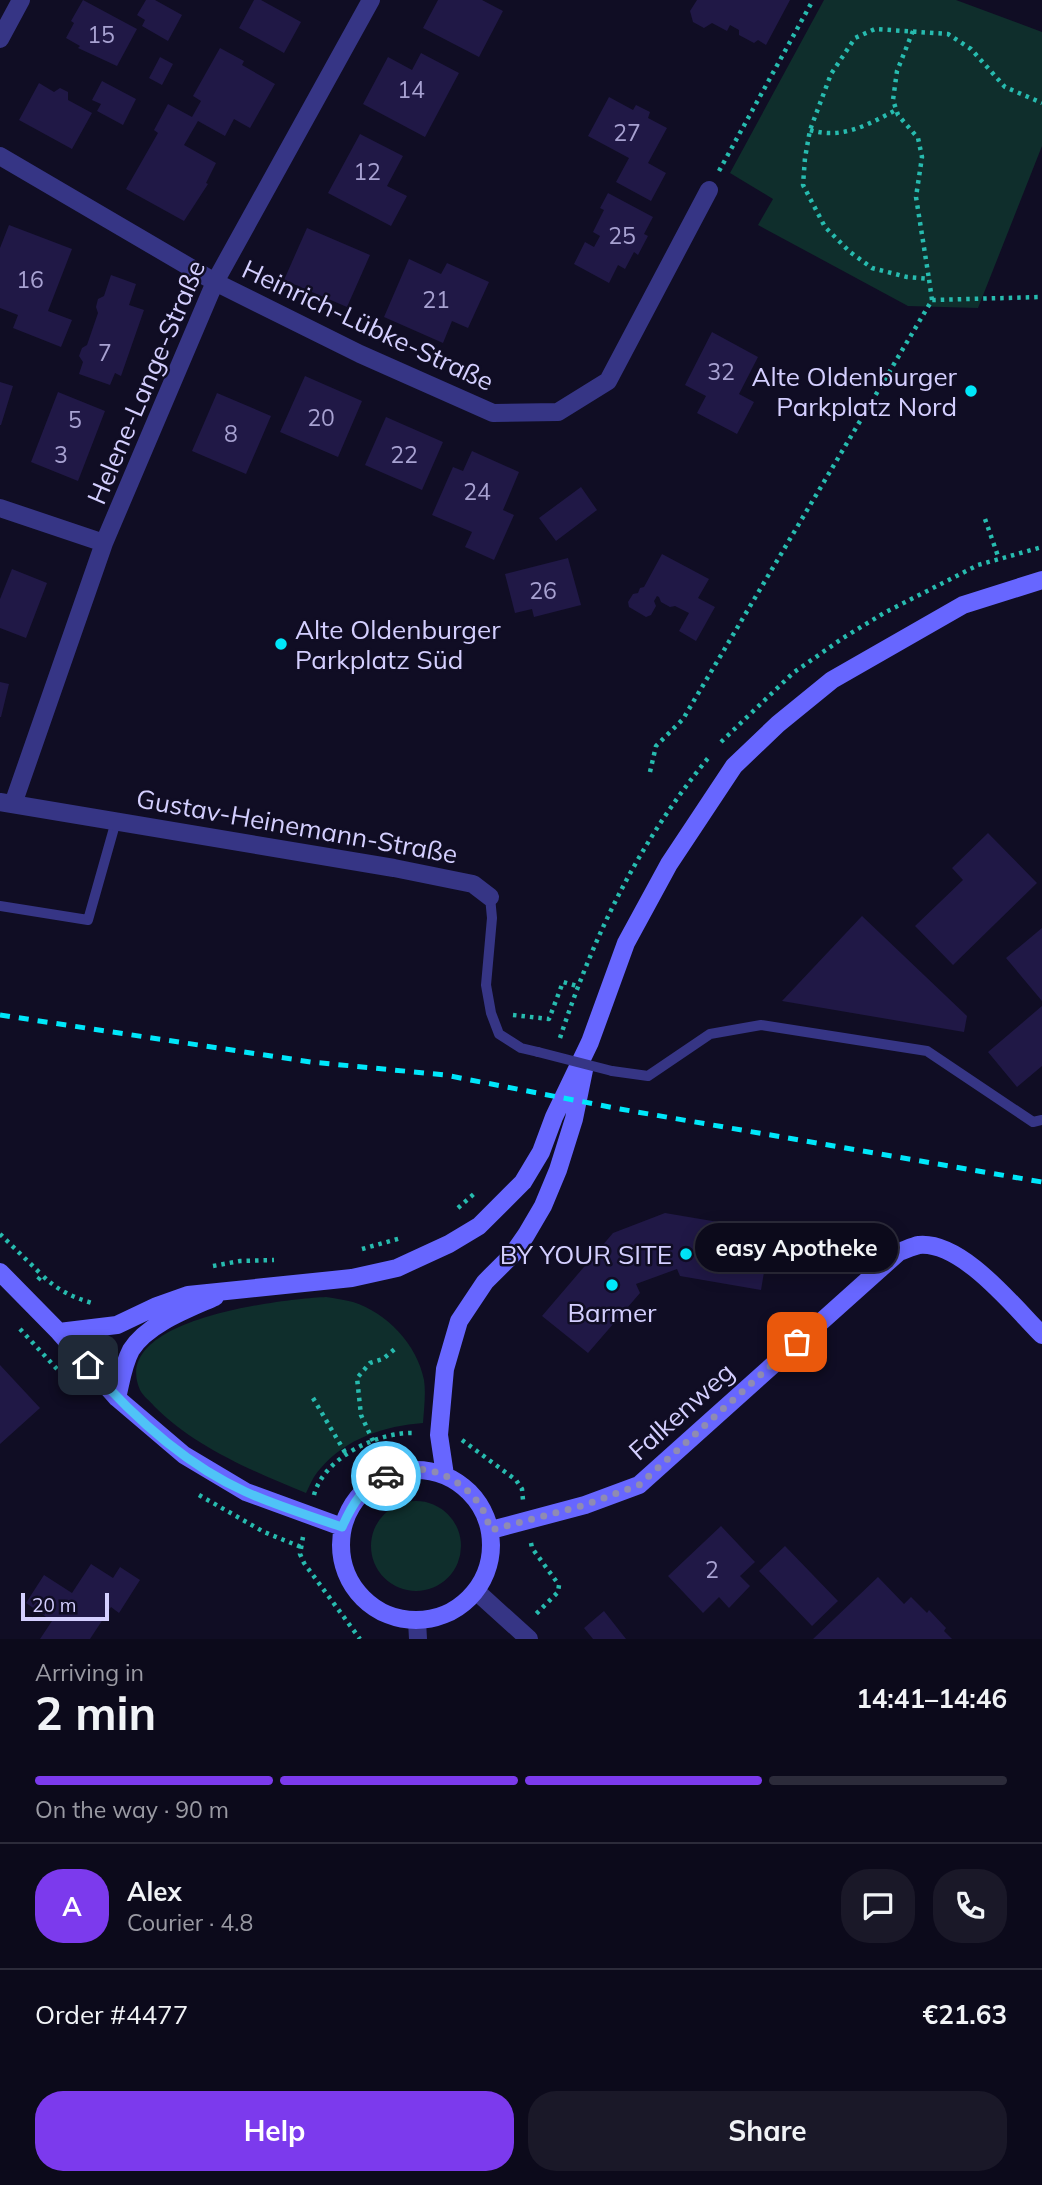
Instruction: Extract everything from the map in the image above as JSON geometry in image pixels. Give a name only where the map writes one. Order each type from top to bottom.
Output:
[{"type":"main road","points":[[59,1332],[117,1325],[188,1295],[352,1278],[397,1268],[449,1244],[479,1226],[523,1182],[541,1153],[554,1117],[590,1042],[626,943],[669,864],[734,766],[778,724],[832,680],[963,606],[1042,580]]},
{"type":"main road","points":[[445,1475],[439,1435],[444,1369],[459,1321],[485,1282],[512,1255],[543,1206],[574,1119],[590,1042]]},
{"type":"main road","name":"Falkenweg","points":[[491,1530],[585,1505],[639,1485],[899,1252],[920,1245],[946,1249],[972,1265],[1042,1335]]},
{"type":"main road","points":[[0,1272],[59,1332],[117,1398],[184,1455],[246,1492],[342,1527]]},
{"type":"main road","points":[[117,1398],[125,1363],[133,1348],[149,1332],[169,1318],[231,1290]]},
{"type":"main road","points":[[419,1469],[445,1475],[466,1488],[482,1507],[491,1530],[492,1552],[487,1573],[476,1591],[460,1607],[418,1630],[374,1608],[357,1592],[345,1572],[340,1550],[342,1527],[353,1503],[371,1484],[394,1472],[419,1469]]},
{"type":"street","points":[[0,39],[21,0]]},
{"type":"street","name":"Helene-Lange-Straße","points":[[6,803],[104,544],[215,282],[371,0]]},
{"type":"street","name":"Heinrich-Lübke-Straße","points":[[0,156],[215,282],[360,354],[494,413],[558,412],[608,381],[709,190]]},
{"type":"street","points":[[0,508],[104,544]]},
{"type":"street","name":"Gustav-Heinemann-Straße","points":[[6,803],[407,871],[473,884],[490,897]]},
{"type":"street","points":[[476,1591],[529,1639]]},
{"type":"lane","points":[[0,906],[88,920],[116,821]]},
{"type":"lane","name":"Gustav-Heinemann-Straße","points":[[490,897],[492,918],[486,985],[491,1013],[499,1034],[521,1048],[612,1071],[648,1076],[710,1034],[761,1025],[927,1051],[1033,1122],[1042,1120]]},
{"type":"path","points":[[709,190],[813,0]]},
{"type":"path","points":[[929,279],[907,277],[872,268],[849,252],[825,227],[803,186],[810,131],[831,74],[855,38],[875,29],[948,34],[971,49],[1005,87],[1042,103]]},
{"type":"path","points":[[650,772],[656,746],[683,719],[932,300],[916,197],[922,157],[918,138],[898,116],[893,100],[897,71],[914,30]]},
{"type":"path","points":[[810,131],[824,135],[862,128],[896,110]]},
{"type":"path","points":[[932,300],[1042,297]]},
{"type":"path","points":[[985,519],[999,559]]},
{"type":"path","points":[[556,1049],[577,986],[616,897],[681,790]]},
{"type":"path","points":[[491,1013],[549,1019],[563,982],[577,986]]},
{"type":"path","points":[[450,1214],[477,1192]]},
{"type":"path","points":[[0,1234],[56,1288],[92,1303],[103,1302]]},
{"type":"path","points":[[359,1250],[409,1235]]},
{"type":"path","points":[[201,1268],[240,1261],[280,1260]]},
{"type":"path","points":[[22,1294],[42,1275]]},
{"type":"path","points":[[373,1442],[361,1415],[357,1378],[370,1363],[383,1359],[397,1347]]},
{"type":"path","points":[[313,1398],[346,1454]]},
{"type":"green space","points":[[824,0],[956,0],[1042,32],[1042,146],[978,308],[908,306],[758,225],[773,199],[730,173]]},
{"type":"green space","points":[[326,1297],[366,1307],[389,1322],[407,1342],[415,1354],[424,1380],[423,1423],[381,1431],[342,1449],[320,1469],[306,1493],[245,1467],[206,1446],[170,1420],[140,1390],[137,1365],[150,1345],[174,1329],[241,1308]]},
{"type":"green space","points":[[416,1501],[433,1504],[448,1514],[458,1529],[461,1546],[458,1563],[448,1578],[433,1588],[416,1591],[399,1588],[384,1578],[374,1563],[371,1546],[374,1529],[384,1514],[399,1504]]},
{"type":"building","points":[[83,0],[137,29],[117,66],[78,48],[80,46],[66,38],[74,23],[71,21]]},
{"type":"building","points":[[146,0],[155,0],[182,15],[168,41],[142,26],[145,20],[137,15]]},
{"type":"building","points":[[254,0],[261,0],[301,22],[284,53],[239,28]]},
{"type":"building","points":[[438,0],[482,0],[503,11],[479,57],[423,28]]},
{"type":"building","points":[[697,0],[790,0],[766,45],[758,40],[754,43],[739,35],[739,30],[730,25],[727,31],[712,23],[704,28],[693,22],[690,11]]},
{"type":"building","points":[[220,48],[244,61],[242,65],[275,84],[250,128],[234,119],[225,136],[198,121],[184,145],[216,163],[206,183],[208,184],[184,221],[126,189],[158,133],[154,130],[168,104],[192,117],[201,101],[193,96]]},
{"type":"building","points":[[421,53],[459,73],[425,137],[363,104],[388,57],[412,70]]},
{"type":"building","points":[[160,57],[173,64],[162,85],[149,78]]},
{"type":"building","points":[[102,81],[136,99],[123,125],[97,111],[101,104],[92,100]]},
{"type":"building","points":[[39,83],[54,92],[60,88],[68,92],[68,100],[92,113],[72,149],[19,120]]},
{"type":"building","points":[[609,97],[633,110],[636,105],[650,112],[648,118],[667,128],[648,163],[666,173],[651,201],[616,182],[629,158],[588,136]]},
{"type":"building","points":[[360,134],[403,156],[387,186],[407,196],[391,226],[328,193]]},
{"type":"building","points":[[608,193],[653,217],[644,234],[648,236],[638,255],[634,252],[625,269],[618,265],[609,283],[574,264],[585,242],[594,247],[600,236],[593,232],[604,210],[600,208]]},
{"type":"building","points":[[9,225],[72,249],[48,311],[72,320],[61,347],[13,328],[18,315],[0,308],[0,248]]},
{"type":"building","points":[[307,228],[370,255],[347,307],[284,280]]},
{"type":"building","points":[[409,259],[441,274],[447,263],[489,282],[468,328],[452,321],[443,343],[384,317]]},
{"type":"building","points":[[111,275],[136,284],[129,305],[144,310],[121,376],[115,373],[110,385],[79,374],[83,362],[79,356],[82,348],[87,345],[98,313],[98,299],[104,296]]},
{"type":"building","points":[[712,332],[758,357],[739,394],[754,402],[737,434],[697,413],[706,396],[685,385]]},
{"type":"building","points":[[305,376],[362,401],[338,457],[280,432]]},
{"type":"building","points":[[0,382],[13,386],[1,425],[0,425]]},
{"type":"building","points":[[58,392],[105,411],[78,481],[31,462]]},
{"type":"building","points":[[217,393],[271,416],[246,474],[192,451]]},
{"type":"building","points":[[386,417],[443,442],[422,490],[365,465]]},
{"type":"building","points":[[472,451],[519,472],[503,510],[514,515],[494,560],[465,547],[472,532],[432,515],[453,467],[463,471]]},
{"type":"building","points":[[581,487],[597,510],[556,541],[539,518]]},
{"type":"building","points":[[662,554],[709,579],[698,598],[715,607],[696,641],[679,631],[689,613],[675,606],[670,607],[661,602],[659,597],[654,601],[656,606],[651,615],[646,617],[629,607],[628,602],[633,594],[644,587]]},
{"type":"building","points":[[568,558],[581,605],[534,617],[532,609],[515,613],[505,574]]},
{"type":"building","points":[[12,569],[47,583],[26,638],[0,628],[0,599]]},
{"type":"building","points":[[0,682],[9,684],[1,717],[0,717]]},
{"type":"building","points":[[988,833],[1037,883],[953,965],[915,926],[963,880],[952,868]]},
{"type":"building","points":[[862,916],[967,1016],[964,1032],[782,1001]]},
{"type":"building","points":[[1042,928],[1042,1001],[1006,958]]},
{"type":"building","points":[[1042,1006],[1042,1066],[1017,1087],[988,1052]]},
{"type":"building","points":[[665,1213],[771,1231],[761,1290],[680,1276],[677,1269],[636,1284],[640,1293],[588,1353],[542,1316],[613,1233]]},
{"type":"building","points":[[0,1365],[40,1408],[0,1444]]},
{"type":"building","points":[[721,1526],[755,1562],[740,1576],[750,1586],[729,1608],[719,1597],[703,1613],[668,1576]]},
{"type":"building","points":[[785,1546],[838,1601],[812,1626],[759,1571]]},
{"type":"building","points":[[91,1564],[113,1578],[120,1567],[140,1580],[119,1613],[111,1607],[90,1639],[40,1639],[52,1621],[26,1603],[44,1575],[72,1593]]},
{"type":"building","points":[[878,1577],[904,1604],[911,1597],[927,1613],[929,1610],[946,1628],[944,1631],[952,1639],[813,1639]]},
{"type":"building","points":[[604,1611],[626,1639],[593,1639],[584,1628]]},
{"type":"railway","points":[[0,1015],[311,1062],[445,1075],[620,1109],[1042,1182]]},
{"type":"way so far","points":[[386,1476],[394,1472],[419,1469],[445,1475],[466,1488],[482,1507],[491,1530],[585,1505],[639,1485],[797,1342]]},
{"type":"place","name":"Alte Oldenburger Parkplatz Nord","points":[[971,391]]},
{"type":"place","name":"Alte Oldenburger Parkplatz Süd","points":[[281,644]]},
{"type":"place","name":"BY YOUR SITE","points":[[686,1254]]},
{"type":"place","name":"Barmer","points":[[612,1285]]},
{"type":"place","name":"easy Apotheke","points":[[797,1342]]},
{"type":"route","points":[[88,1365],[117,1398],[184,1455],[246,1492],[287,1508],[342,1527],[353,1503],[371,1484],[386,1476]]}]
